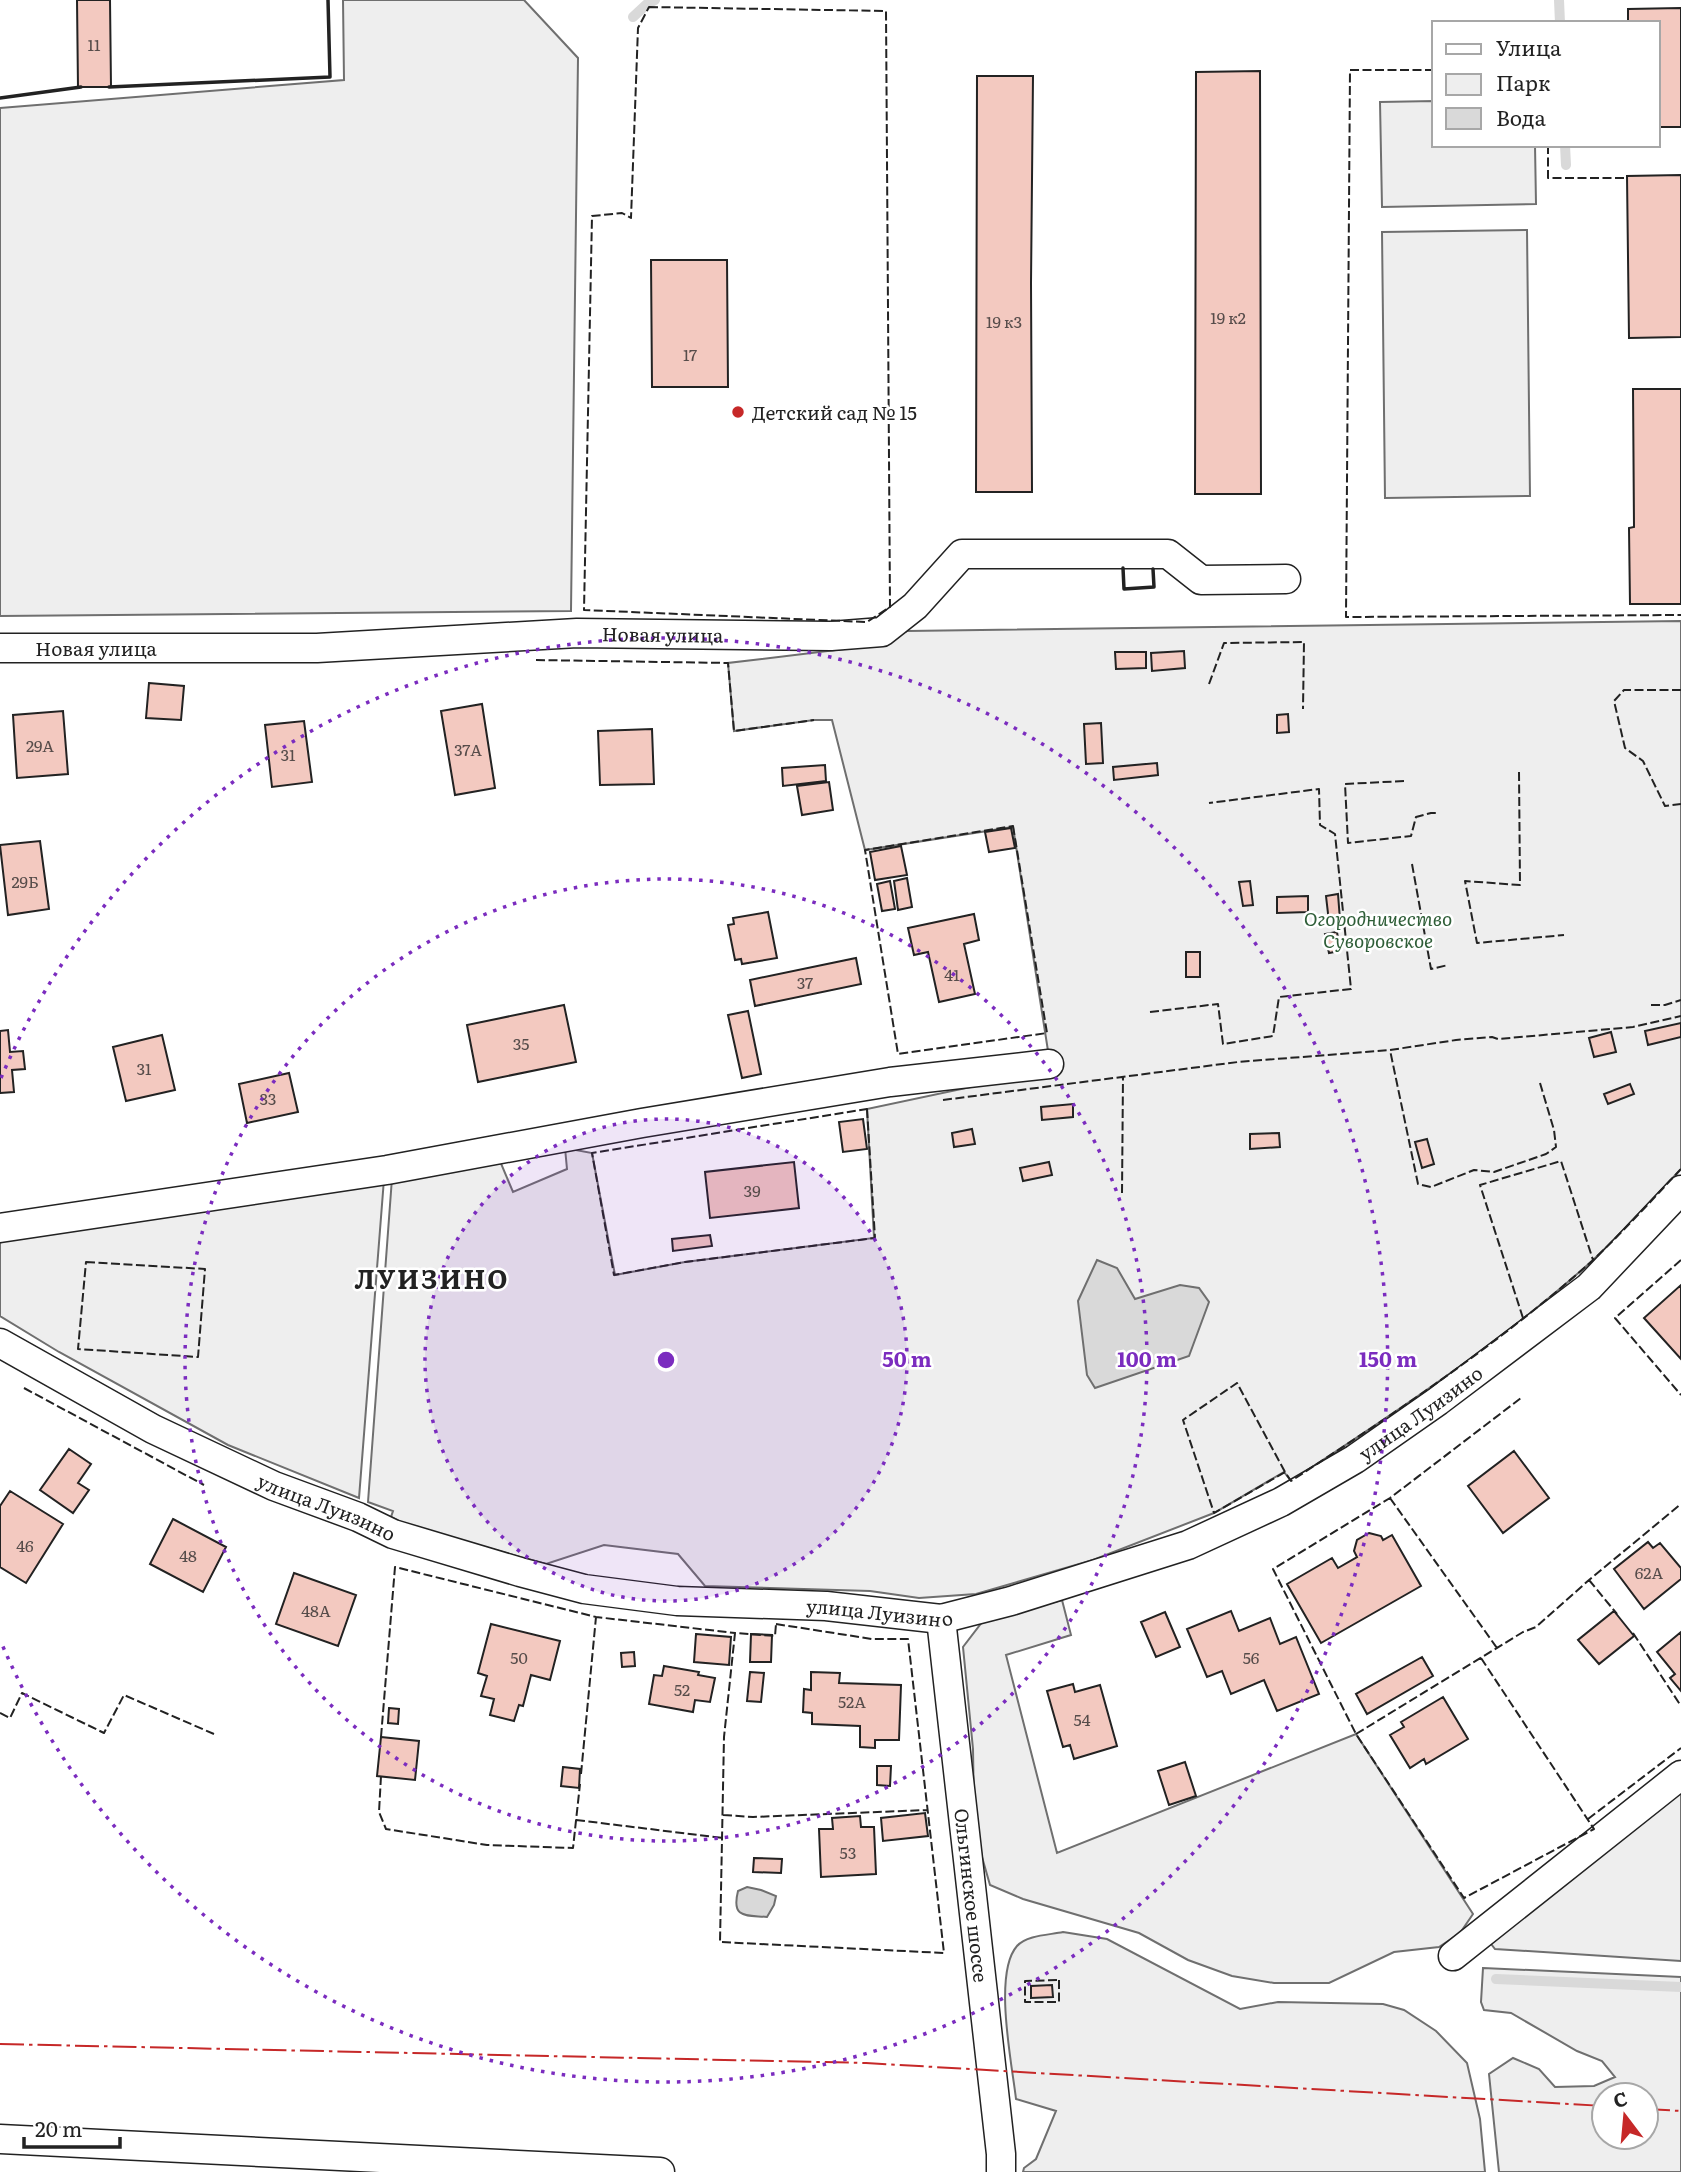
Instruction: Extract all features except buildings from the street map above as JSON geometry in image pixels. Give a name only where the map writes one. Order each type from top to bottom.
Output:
[{"type":"street","name":"Новая улица","points":[[0,648],[317,648],[577,632],[831,636],[882,632],[915,606],[962,554],[1168,555],[1201,580],[1286,579]]},
{"type":"street","points":[[0,1228],[387,1170],[890,1082],[1049,1064]]},
{"type":"street","name":"улица Луизино","points":[[0,1343],[153,1429],[274,1486],[358,1517],[393,1534],[507,1569],[584,1589],[677,1601],[826,1606],[941,1619],[1011,1601],[1188,1545],[1281,1503],[1356,1459],[1590,1287],[1681,1190]]},
{"type":"street","name":"Ольгинское шоссе","points":[[941,1619],[1001,2172]]},
{"type":"street","points":[[1453,1956],[1681,1775]]},
{"type":"street","points":[[0,2139],[263,2162],[660,2172]]},
{"type":"green space","points":[[343,0],[524,0],[578,58],[571,611],[0,616],[0,108],[344,80]]},
{"type":"green space","points":[[1432,101],[1432,147],[1535,147],[1536,204],[1382,207],[1380,102]]},
{"type":"green space","points":[[1527,230],[1530,496],[1385,498],[1382,232]]},
{"type":"green space","name":"Огородничество Суворовское","points":[[1681,621],[1681,1169],[1604,1250],[1557,1291],[1446,1377],[1369,1430],[1291,1481],[1284,1472],[1214,1513],[1093,1560],[976,1594],[919,1598],[870,1591],[705,1586],[678,1554],[604,1545],[546,1564],[406,1525],[391,1517],[393,1511],[368,1502],[392,1178],[500,1161],[513,1192],[567,1169],[565,1148],[592,1153],[615,1275],[685,1262],[874,1238],[867,1109],[1051,1070],[1013,827],[865,850],[832,720],[734,731],[728,663],[877,645],[907,631]]},
{"type":"green space","points":[[384,1179],[359,1498],[228,1445],[59,1352],[0,1316],[0,1239]]},
{"type":"green space","points":[[1062,1600],[1071,1635],[1006,1655],[1057,1853],[1356,1734],[1473,1914],[1460,1933],[1439,1947],[1394,1952],[1329,1983],[1274,1983],[1232,1976],[1188,1960],[1139,1933],[1023,1899],[990,1885],[974,1812],[973,1749],[963,1647],[983,1621]]},
{"type":"green space","points":[[1681,1790],[1681,1961],[1495,1949],[1488,1940]]},
{"type":"green space","points":[[1063,1932],[1107,1939],[1240,2009],[1278,2002],[1383,2004],[1404,2010],[1436,2031],[1467,2063],[1480,2119],[1485,2172],[1023,2172],[1024,2168],[1036,2159],[1056,2111],[1016,2099],[1006,2020],[1006,1976],[1010,1959],[1021,1942]]},
{"type":"green space","points":[[1483,1968],[1681,1977],[1681,2172],[1499,2172],[1489,2074],[1513,2058],[1539,2069],[1555,2087],[1590,2086],[1590,2151],[1660,2151],[1660,2081],[1606,2081],[1615,2077],[1602,2061],[1577,2051],[1511,2013],[1484,2010],[1481,2002]]},
{"type":"water","points":[[1097,1260],[1117,1268],[1135,1299],[1180,1285],[1199,1288],[1209,1302],[1189,1356],[1095,1388],[1087,1375],[1078,1301]]},
{"type":"water","points":[[747,1887],[776,1896],[767,1917],[742,1914],[739,1911],[736,1900],[738,1891]]},
{"type":"waterway","points":[[633,17],[655,0]]},
{"type":"waterway","points":[[1559,0],[1560,21]]},
{"type":"waterway","points":[[1565,147],[1566,165]]},
{"type":"waterway","points":[[1496,1979],[1681,1987]]},
{"type":"fence","points":[[649,7],[886,11],[890,607],[867,622],[584,610],[592,216],[622,213],[631,218],[638,28],[649,7]]},
{"type":"fence","points":[[1432,70],[1350,70],[1346,617],[1681,615]]},
{"type":"fence","points":[[1548,147],[1548,178],[1627,178]]},
{"type":"fence","points":[[1209,684],[1224,643],[1304,642],[1303,709]]},
{"type":"fence","points":[[536,660],[728,663],[734,731],[814,720]]},
{"type":"fence","points":[[1681,690],[1624,690],[1614,701],[1625,748],[1643,761],[1665,806],[1681,804]]},
{"type":"fence","points":[[1519,772],[1520,885],[1465,881],[1477,943],[1564,935]]},
{"type":"fence","points":[[1404,781],[1345,784],[1348,843],[1411,836],[1416,817],[1436,813]]},
{"type":"fence","points":[[1150,1012],[1218,1004],[1223,1044],[1273,1036],[1279,997],[1351,989],[1335,834],[1320,825],[1319,789],[1209,803]]},
{"type":"fence","points":[[1013,826],[1047,1033],[898,1054],[865,850],[1013,826]]},
{"type":"fence","points":[[1412,864],[1431,969],[1448,965]]},
{"type":"fence","points":[[1651,1005],[1665,1005],[1681,1000]]},
{"type":"fence","points":[[1540,1083],[1554,1130],[1556,1147],[1546,1154],[1494,1172],[1474,1170],[1431,1187],[1418,1184],[1390,1050],[1456,1040],[1633,1027],[1681,1016]]},
{"type":"fence","points":[[943,1100],[1238,1062],[1390,1050]]},
{"type":"fence","points":[[1122,1193],[1123,1076]]},
{"type":"fence","points":[[867,1109],[875,1238],[685,1262],[614,1275],[592,1153],[867,1109]]},
{"type":"fence","points":[[1523,1318],[1480,1185],[1561,1161],[1593,1260]]},
{"type":"fence","points":[[1285,1472],[1237,1383],[1183,1420],[1214,1513],[1285,1472],[1291,1481],[1407,1403],[1520,1321],[1592,1261],[1681,1169]]},
{"type":"fence","points":[[1681,1260],[1615,1318],[1681,1395]]},
{"type":"fence","points":[[86,1262],[205,1269],[198,1357],[78,1349],[86,1262]]},
{"type":"fence","points":[[24,1388],[204,1485]]},
{"type":"fence","points":[[1481,1658],[1594,1829],[1464,1898],[1356,1734],[1273,1569],[1390,1498],[1521,1398]]},
{"type":"fence","points":[[1390,1498],[1497,1648]]},
{"type":"fence","points":[[1356,1734],[1523,1632],[1536,1627],[1681,1504]]},
{"type":"fence","points":[[381,1737],[395,1567],[596,1617],[735,1633]]},
{"type":"fence","points":[[1589,1580],[1617,1614]]},
{"type":"fence","points":[[581,1774],[596,1617]]},
{"type":"fence","points":[[776,1624],[872,1639],[908,1639],[944,1953],[720,1942],[724,1737],[735,1633],[775,1636],[776,1624]]},
{"type":"fence","points":[[1633,1633],[1681,1706]]},
{"type":"fence","points":[[0,1713],[10,1718],[22,1693],[104,1733],[124,1695],[214,1734]]},
{"type":"fence","points":[[1588,1819],[1681,1748]]},
{"type":"fence","points":[[381,1776],[379,1812],[386,1829],[487,1845],[573,1848],[580,1784]]},
{"type":"fence","points":[[723,1815],[753,1817],[928,1810]]},
{"type":"fence","points":[[576,1820],[723,1838]]},
{"type":"fence","points":[[1059,1980],[1059,2002],[1025,2002],[1025,1981],[1059,1980]]},
{"type":"wall","points":[[109,87],[330,77],[328,0]]},
{"type":"wall","points":[[0,98],[81,87]]},
{"type":"wall","points":[[1123,568],[1124,589],[1154,587],[1153,569]]},
{"type":"power","points":[[0,2044],[866,2063],[1590,2105]]},
{"type":"power","points":[[1660,2110],[1681,2111]]},
{"type":"place","name":"Детский сад № 15","points":[[738,412]]},
{"type":"district","name":"ЛУИЗИНО","points":[[432,1277]]}]
